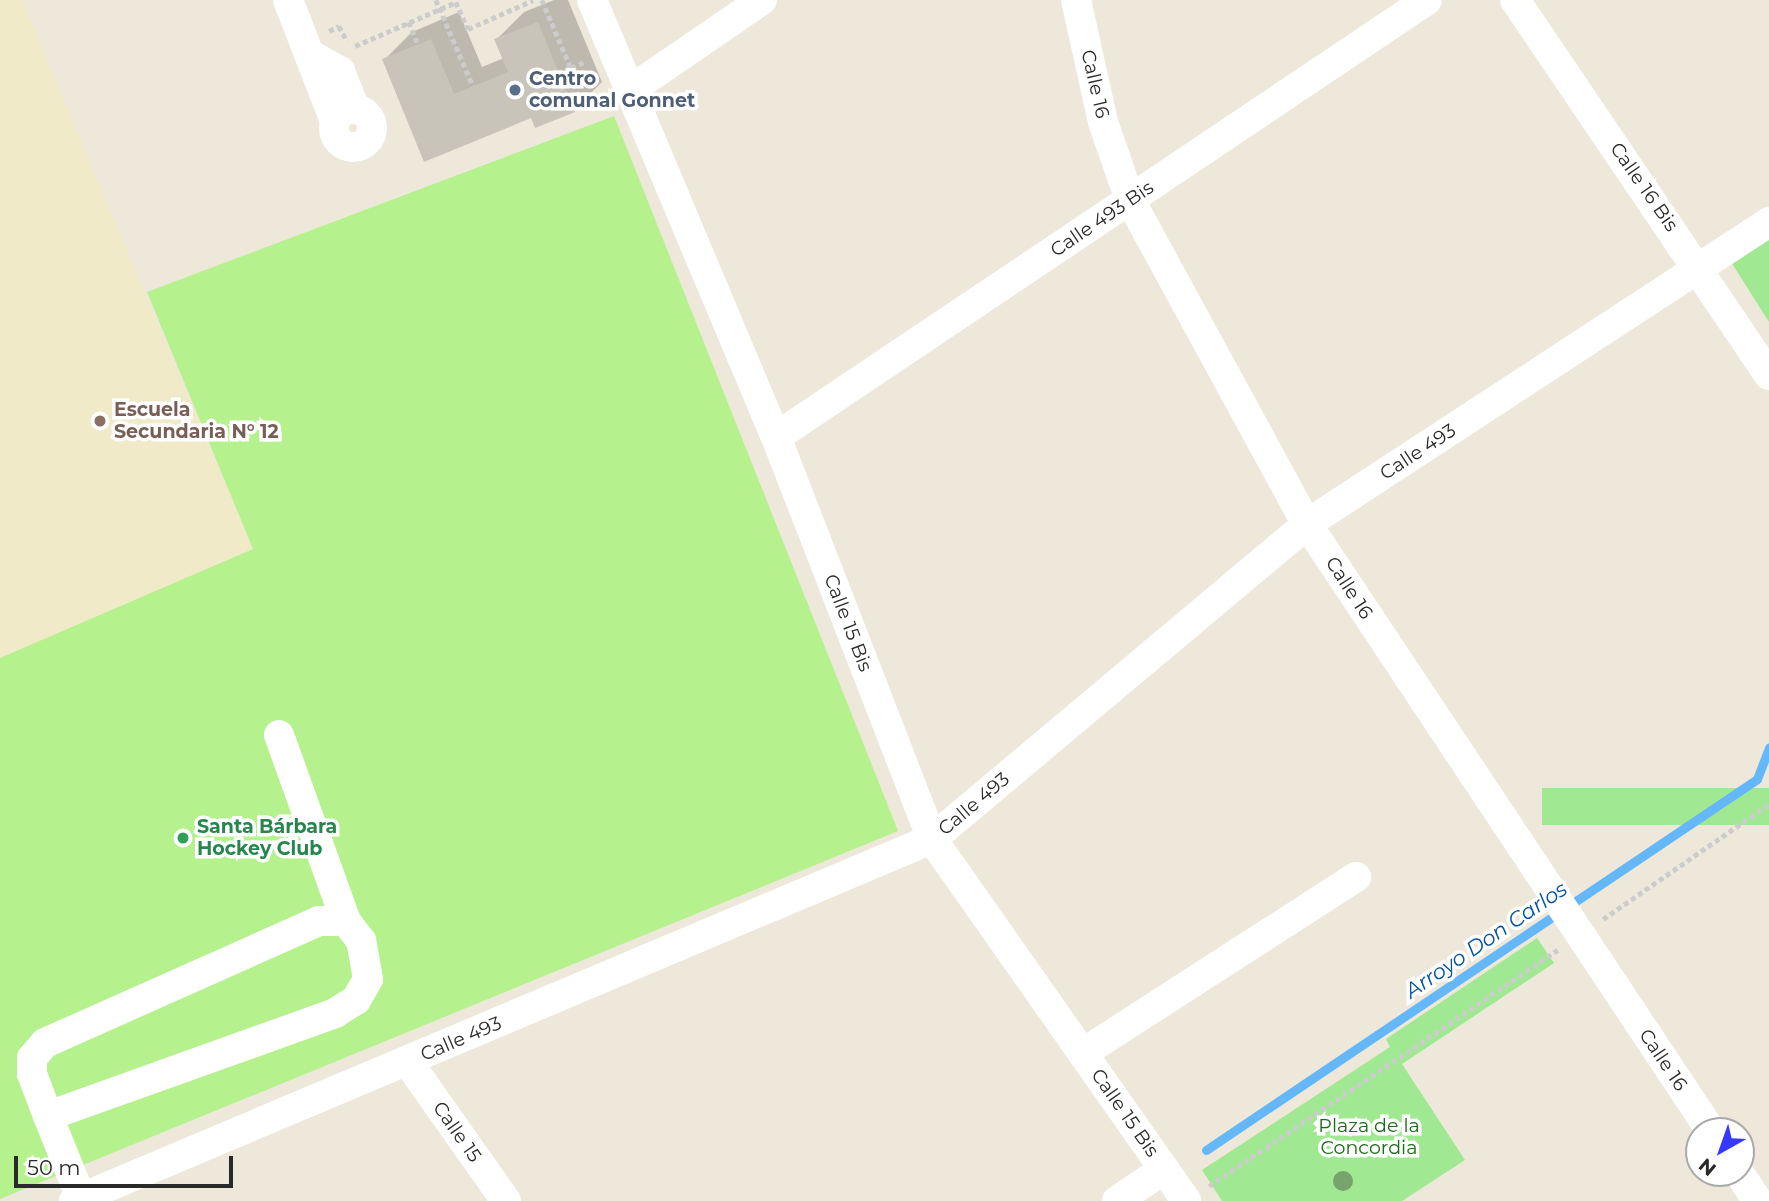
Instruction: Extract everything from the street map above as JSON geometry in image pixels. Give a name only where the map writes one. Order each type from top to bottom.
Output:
[{"type":"street","points":[[288,0],[309,49],[345,115]]},
{"type":"street","name":"Calle 15 Bis","points":[[592,0],[776,438],[932,839],[1186,1201]]},
{"type":"street","points":[[629,91],[762,0]]},
{"type":"street","name":"Calle 16","points":[[1076,0],[1103,122],[1130,200],[1307,524],[1702,1117]]},
{"type":"street","name":"Calle 493 Bis","points":[[776,438],[1427,0]]},
{"type":"street","name":"Calle 16 Bis","points":[[1515,0],[1701,269],[1769,375]]},
{"type":"street","name":"Calle 493","points":[[78,1200],[932,839],[1307,524],[1701,269],[1769,222]]},
{"type":"street","points":[[48,1116],[335,1013],[356,1000],[368,979],[361,941],[346,922],[279,735]]},
{"type":"street","points":[[1083,1053],[1356,877]]},
{"type":"street","points":[[78,1200],[32,1074],[32,1058],[45,1043],[319,921],[346,922]]},
{"type":"street","name":"Calle 15","points":[[408,1062],[506,1201]]},
{"type":"street","points":[[1117,1201],[1164,1168]]},
{"type":"path","points":[[436,0],[473,86]]},
{"type":"path","points":[[309,49],[339,26],[351,48],[456,2],[468,29],[533,0]]},
{"type":"path","points":[[542,0],[571,68]]},
{"type":"path","points":[[409,22],[418,44]]},
{"type":"path","points":[[559,73],[584,62]]},
{"type":"path","points":[[1186,1201],[1579,936],[1769,804]]},
{"type":"shaded area","name":"Escuela Secundaria N° 12","points":[[0,0],[22,0],[253,550],[0,658]]},
{"type":"green space","points":[[614,116],[898,831],[0,1199],[0,658],[253,549],[147,292]]},
{"type":"green space","points":[[1769,237],[1769,322],[1731,262]]},
{"type":"green space","points":[[1542,788],[1769,788],[1769,825],[1542,825]]},
{"type":"green space","name":"Plaza de la Concordia","points":[[1537,938],[1554,963],[1402,1064],[1465,1160],[1402,1201],[1222,1201],[1202,1170],[1390,1047],[1386,1039]]},
{"type":"building","name":"Centro comunal Gonnet","points":[[538,22],[575,112],[535,128],[531,118],[424,162],[382,59],[431,39],[454,94],[508,72],[494,39]]},
{"type":"waterway","name":"Arroyo Don Carlos","points":[[1206,1150],[1757,779],[1769,747]]},
{"type":"place","name":"Centro comunal Gonnet","points":[[515,90]]},
{"type":"place","name":"Escuela Secundaria N° 12","points":[[100,421]]},
{"type":"place","name":"Santa Bárbara Hockey Club","points":[[183,838]]}]
